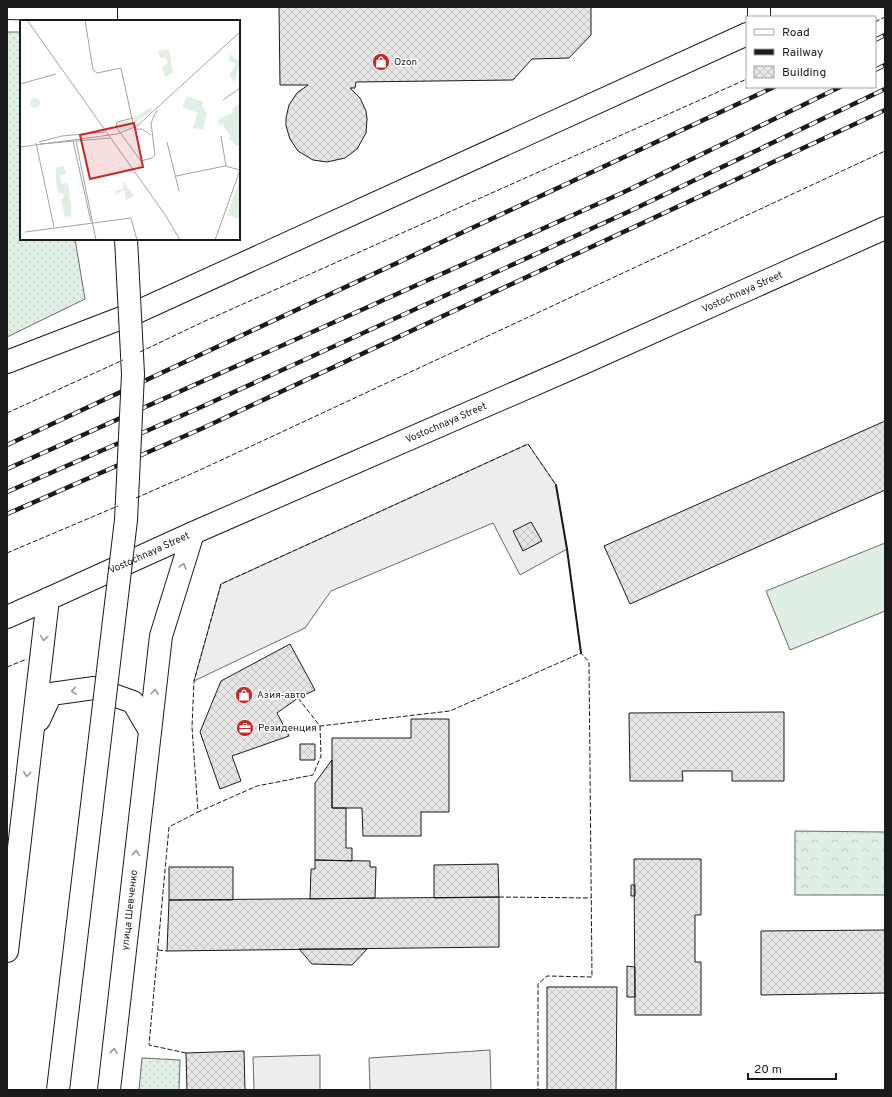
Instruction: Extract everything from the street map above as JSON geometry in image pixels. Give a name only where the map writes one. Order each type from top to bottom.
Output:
[{"type":"main road","points":[[7,8],[92,11],[105,20]]},
{"type":"main road","points":[[7,362],[137,312],[746,34]]},
{"type":"main road","name":"Vostochnaya Street","points":[[7,617],[193,533],[578,365],[885,228]]},
{"type":"main road","points":[[58,1090],[126,520],[133,374],[126,240]]},
{"type":"main road","name":"улица Шевченко","points":[[109,1090],[161,636],[193,533]]},
{"type":"main road","points":[[7,952],[48,599]]},
{"type":"main road","points":[[32,736],[51,694],[94,688],[133,702],[150,731]]},
{"type":"green space","points":[[7,32],[20,32],[20,240],[75,240],[85,299],[7,337]]},
{"type":"green space","points":[[885,543],[885,611],[790,650],[766,591]]},
{"type":"green space","points":[[795,831],[885,832],[885,895],[795,895]]},
{"type":"green space","points":[[142,1058],[180,1060],[179,1090],[139,1090]]},
{"type":"shaded area","points":[[528,444],[556,485],[567,549],[520,575],[493,523],[331,591],[305,628],[194,681],[221,584]]},
{"type":"shaded area","points":[[490,1050],[491,1090],[370,1090],[369,1058]]},
{"type":"shaded area","points":[[320,1055],[320,1090],[254,1090],[253,1057]]},
{"type":"building","points":[[279,7],[591,7],[591,35],[569,58],[532,59],[513,80],[356,82],[355,88],[350,88],[360,98],[366,111],[366,133],[357,149],[345,158],[327,162],[313,160],[298,151],[290,139],[286,126],[289,105],[297,93],[308,85],[280,85]]},
{"type":"building","points":[[885,421],[885,490],[630,604],[604,546]]},
{"type":"building","points":[[531,522],[542,541],[523,551],[513,531]]},
{"type":"building","points":[[290,644],[315,690],[298,698],[277,713],[289,736],[232,756],[241,781],[220,789],[200,732],[221,681]]},
{"type":"building","points":[[784,712],[784,781],[732,781],[732,771],[682,771],[683,781],[630,781],[629,713]]},
{"type":"building","points":[[411,719],[449,719],[449,812],[421,812],[421,836],[363,836],[362,808],[332,808],[332,738],[411,738]]},
{"type":"building","points":[[300,744],[315,744],[315,760],[300,760]]},
{"type":"building","points":[[332,760],[332,808],[346,808],[346,848],[352,848],[352,861],[315,860],[315,783]]},
{"type":"building","points":[[634,859],[701,859],[701,915],[695,915],[695,962],[701,962],[701,1015],[635,1015]]},
{"type":"building","points":[[315,860],[370,861],[370,867],[376,867],[375,898],[310,899],[311,869],[315,869]]},
{"type":"building","points":[[498,864],[499,897],[434,898],[434,865]]},
{"type":"building","points":[[169,867],[233,867],[233,900],[169,900]]},
{"type":"building","points":[[631,885],[635,885],[635,896],[631,896]]},
{"type":"building","points":[[499,897],[499,947],[167,951],[169,900]]},
{"type":"building","points":[[885,930],[885,993],[761,995],[761,931]]},
{"type":"building","points":[[299,949],[367,949],[352,965],[312,964]]},
{"type":"building","points":[[627,966],[635,967],[635,997],[627,997]]},
{"type":"building","points":[[547,987],[617,987],[616,1090],[547,1090]]},
{"type":"building","points":[[244,1051],[245,1090],[187,1090],[186,1053]]},
{"type":"railway","points":[[876,40],[885,35]]},
{"type":"railway","points":[[876,70],[885,65]]},
{"type":"railway","points":[[7,445],[772,88]]},
{"type":"railway","points":[[7,469],[622,193],[838,88]]},
{"type":"railway","points":[[7,492],[199,408],[630,211],[885,89]]},
{"type":"railway","points":[[7,514],[203,428],[885,110]]},
{"type":"fence","points":[[876,22],[885,17]]},
{"type":"fence","points":[[140,352],[205,321],[746,79]]},
{"type":"fence","points":[[136,498],[200,470],[885,151]]},
{"type":"fence","points":[[7,413],[123,360]]},
{"type":"fence","points":[[320,726],[321,756],[313,775],[257,786],[198,812],[192,727],[194,681],[221,584],[528,444],[556,485]]},
{"type":"fence","points":[[7,553],[118,506]]},
{"type":"fence","points":[[298,698],[320,726],[450,711],[581,653],[589,662],[592,977],[547,976],[538,984],[538,1090]]},
{"type":"fence","points":[[7,667],[27,659]]},
{"type":"fence","points":[[186,1053],[149,1045],[169,827],[198,812]]},
{"type":"fence","points":[[499,897],[591,898]]},
{"type":"fence","points":[[158,950],[167,951]]},
{"type":"wall","points":[[556,485],[567,549],[581,653]]},
{"type":"place","name":"Ozon","points":[[381,62]]},
{"type":"place","name":"Азия-авто","points":[[244,695]]},
{"type":"place","name":"Резиденция","points":[[245,728]]}]
